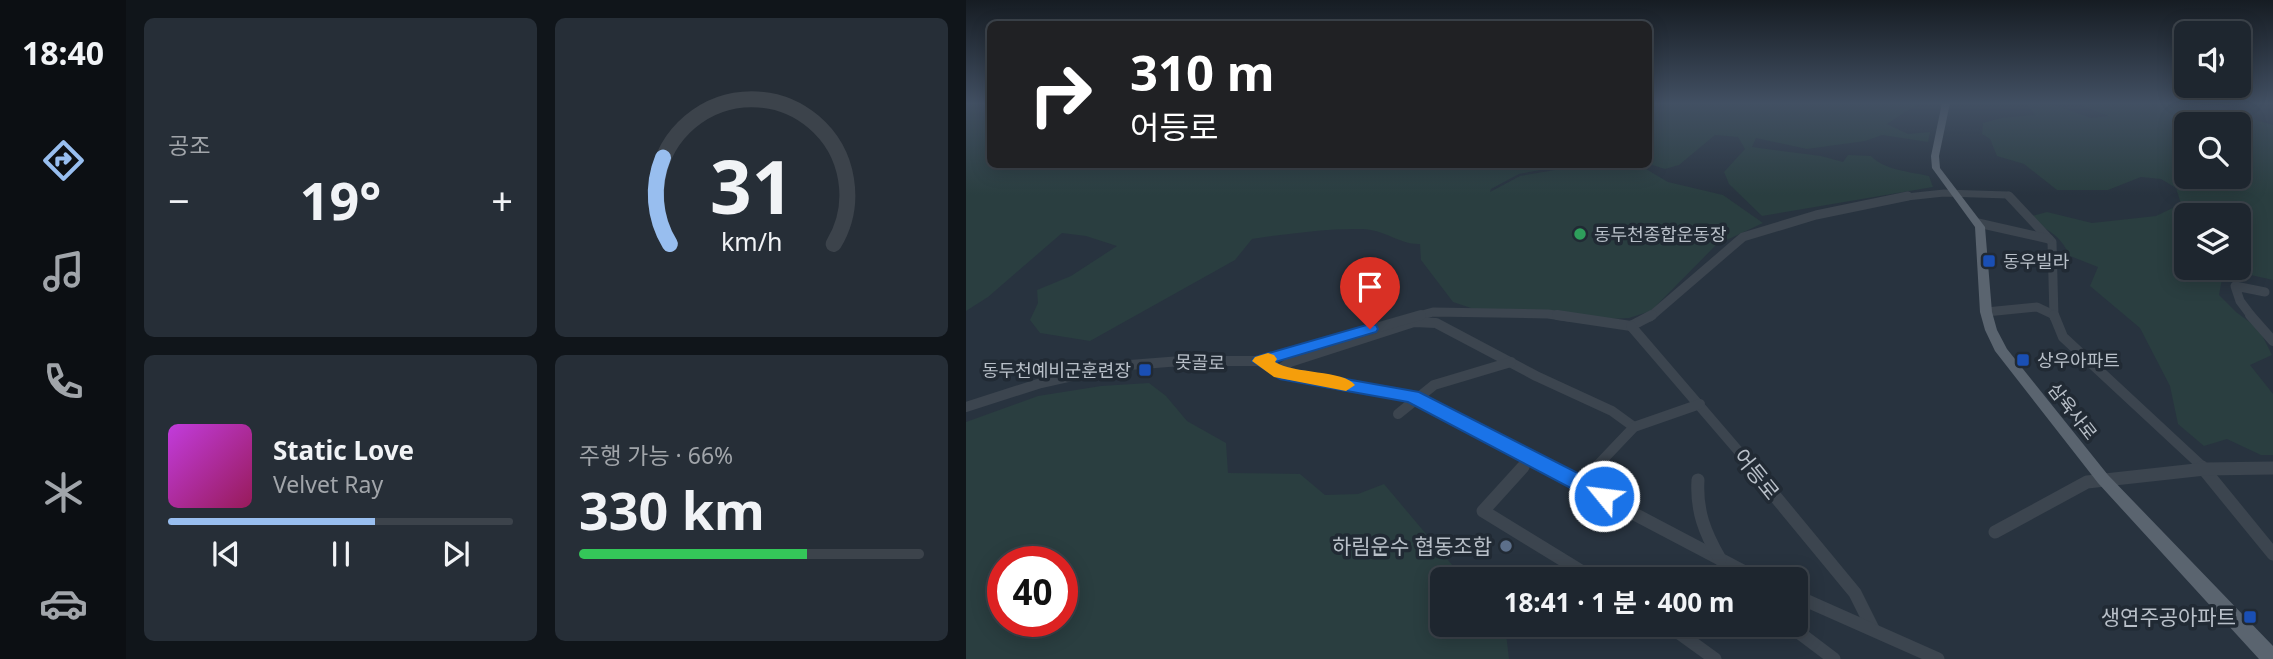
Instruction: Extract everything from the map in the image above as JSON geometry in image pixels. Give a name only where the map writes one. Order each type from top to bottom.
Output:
[{"type":"main road","points":[[1940,134],[1935,163],[1939,175],[1978,223]]},
{"type":"main road","name":"삼육사로","points":[[1978,223],[1986,312],[2001,351],[2103,479],[2272,659]]},
{"type":"street","points":[[1261,361],[1433,312],[1548,314],[1631,326],[1647,320],[1743,237],[1754,232],[1840,210],[1951,191],[2008,195],[2050,239],[2054,315],[2057,328],[2063,337],[2205,469],[2273,554]]},
{"type":"street","points":[[1978,223],[2050,239]]},
{"type":"street","points":[[2264,292],[2235,286],[2235,293],[2248,312],[2262,324],[2273,341]]},
{"type":"street","points":[[1986,312],[2037,307],[2054,315]]},
{"type":"street","points":[[1278,371],[1290,362],[1414,322],[1426,321],[1436,323],[1612,411],[1633,427]]},
{"type":"street","name":"어등로","points":[[1631,326],[1700,404],[1855,593],[1872,629]]},
{"type":"street","name":"못골로","points":[[966,407],[1067,374],[1122,365],[1174,360],[1243,363],[1261,361]]},
{"type":"street","points":[[1261,361],[1278,371],[1416,398],[1581,483],[1730,567]]},
{"type":"street","points":[[1398,414],[1434,386],[1511,362]]},
{"type":"street","points":[[1581,483],[1633,427],[1700,404]]},
{"type":"street","points":[[1532,457],[1483,511],[1574,567]]},
{"type":"street","points":[[1995,533],[2077,486],[2103,479],[2205,469],[2273,468]]},
{"type":"street","points":[[1698,480],[1696,498],[1700,525],[1720,560]]},
{"type":"street","points":[[1808,601],[1938,659]]},
{"type":"street","points":[[1691,637],[1715,659]]},
{"type":"street","points":[[1805,637],[1834,659]]},
{"type":"green space","points":[[966,134],[987,134],[987,168],[1551,168],[1519,174],[1490,192],[1520,176],[1567,168],[1640,168],[1668,182],[1723,195],[1763,223],[1716,245],[1651,311],[1629,318],[1610,319],[1544,310],[1477,310],[1453,302],[1421,260],[1420,244],[1406,242],[1377,231],[1350,229],[1252,239],[1235,260],[1090,341],[1040,333],[1030,320],[1038,303],[1037,290],[1071,276],[1117,246],[1086,236],[1062,233],[988,297],[966,311]]},
{"type":"green space","points":[[1652,134],[1930,134],[1928,142],[1882,135],[1865,141],[1807,149],[1756,138],[1752,147],[1821,156],[1843,162],[1848,155],[1871,156],[1890,167],[1929,176],[1933,187],[1762,216],[1729,184],[1724,172],[1745,149],[1738,137],[1715,135],[1679,165],[1665,169],[1652,165]]},
{"type":"green space","points":[[1982,134],[2174,134],[2174,187],[2161,179],[2141,177],[2108,190],[2057,190],[2024,164],[1997,156],[1990,139]]},
{"type":"green space","points":[[2251,134],[2273,134],[2273,280],[2251,275],[2251,203],[2181,203],[2176,189],[2251,189]]},
{"type":"green space","points":[[2174,207],[2174,280],[2222,280],[2219,295],[2259,329],[2272,355],[2250,365],[2273,394],[2273,455],[2261,455],[2227,439],[2204,446],[2178,424],[2170,386],[2140,328],[2090,286],[2098,267],[2070,256],[2057,237],[2032,216],[2047,212],[2092,223],[2156,216]]},
{"type":"green space","points":[[1149,383],[1166,396],[1187,421],[1226,443],[1228,473],[1300,474],[1325,495],[1358,494],[1384,484],[1454,567],[1430,567],[1430,637],[1506,637],[1509,659],[966,659],[966,422],[1038,396],[1101,386]]},
{"type":"slow traffic","points":[[1268,359],[1261,361],[1280,373],[1346,385]]},
{"type":"place","name":"동두천종합운동장","points":[[1580,234]]},
{"type":"place","name":"동우빌라","points":[[1989,261]]},
{"type":"place","name":"상우아파트","points":[[2023,360]]},
{"type":"place","name":"동두천예비군훈련장","points":[[1145,370]]},
{"type":"place","name":"하림운수 협동조합","points":[[1506,546]]},
{"type":"place","name":"생연주공아파트","points":[[2250,617]]},
{"type":"route","points":[[1370,329],[1261,361],[1280,373],[1412,396],[1604,496]]}]
